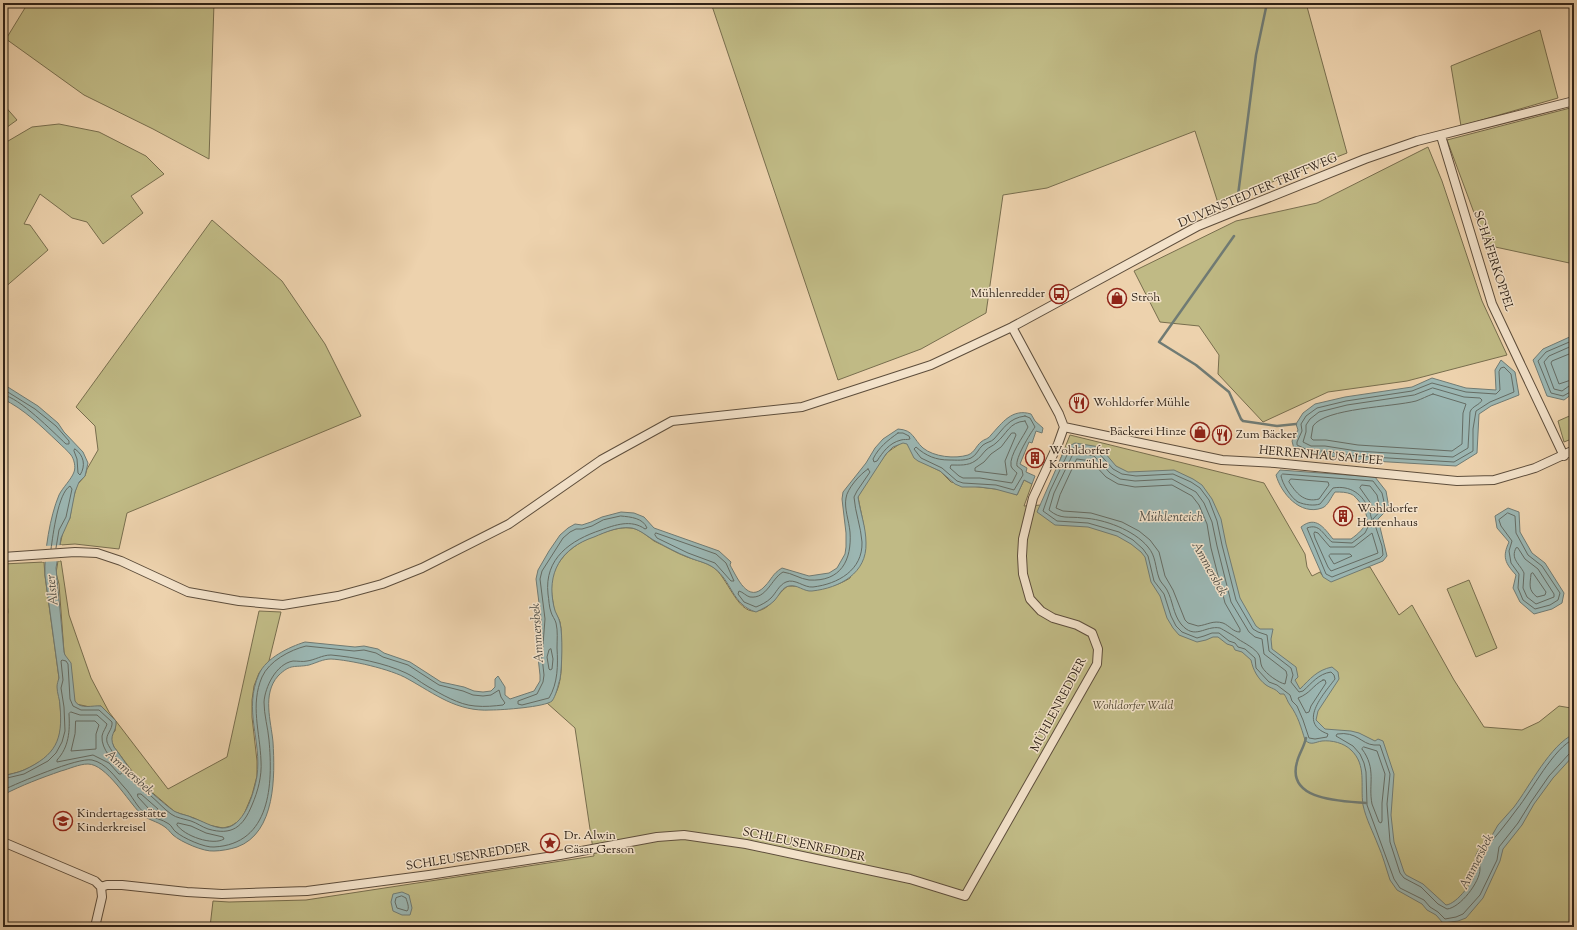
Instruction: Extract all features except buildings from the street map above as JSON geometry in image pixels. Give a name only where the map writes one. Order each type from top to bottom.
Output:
[{"type":"street","name":"DUVENSTEDTER TRIFTWEG","points":[[3,557],[75,552],[97,553],[188,592],[240,601],[283,605],[338,596],[382,584],[422,568],[509,524],[601,460],[672,421],[802,406],[930,365],[1012,327],[1198,226],[1365,159],[1417,141],[1574,101]]},
{"type":"street","name":"SCHÄFERKOPPEL","points":[[1441,136],[1492,304],[1564,456]]},
{"type":"street","points":[[1012,327],[1062,420],[1064,427]]},
{"type":"street","name":"HERRENHAUSALLEE","points":[[1064,427],[1222,460],[1275,463],[1457,481],[1494,480],[1535,468],[1564,456],[1574,450]]},
{"type":"street","name":"MÜHLENREDDER","points":[[965,896],[1097,664],[1098,649],[1092,633],[1077,625],[1053,618],[1041,611],[1030,599],[1023,574],[1023,539],[1033,498],[1058,444],[1064,427]]},
{"type":"street","name":"SCHLEUSENREDDER","points":[[101,888],[107,885],[118,885],[216,894],[307,891],[429,875],[560,855],[657,837],[684,835],[746,844],[910,879],[965,896]]},
{"type":"street","points":[[3,842],[95,881],[101,888],[102,897],[94,927]]},
{"type":"green space","points":[[28,3],[214,3],[209,159],[84,95],[6,39]]},
{"type":"green space","points":[[711,3],[1306,3],[1347,153],[1218,203],[1195,131],[1047,188],[1003,195],[986,313],[921,349],[838,380]]},
{"type":"green space","points":[[1540,30],[1558,98],[1461,126],[1451,66]]},
{"type":"green space","points":[[3,104],[17,120],[3,130]]},
{"type":"green space","points":[[1574,107],[1574,264],[1486,245],[1447,140]]},
{"type":"green space","points":[[59,124],[99,132],[146,156],[164,174],[131,196],[143,213],[103,244],[87,222],[72,218],[40,194],[24,224],[30,225],[48,250],[3,289],[3,144],[32,127]]},
{"type":"green space","points":[[1428,147],[1442,181],[1482,301],[1507,355],[1407,381],[1328,392],[1263,422],[1218,374],[1219,355],[1199,326],[1160,322],[1134,271],[1236,221],[1317,203]]},
{"type":"green space","points":[[212,220],[282,281],[325,344],[361,416],[127,513],[119,549],[75,544],[60,545],[63,531],[70,518],[77,485],[85,476],[87,469],[98,450],[95,426],[76,407]]},
{"type":"green space","points":[[1574,414],[1574,438],[1564,442],[1558,421]]},
{"type":"green space","name":"Wohldorfer Wald","points":[[1070,435],[1264,483],[1305,554],[1307,567],[1312,576],[1320,572],[1322,575],[1370,567],[1399,615],[1412,605],[1454,680],[1484,727],[1522,730],[1539,722],[1559,706],[1571,708],[1574,706],[1574,927],[210,927],[213,901],[306,900],[594,856],[575,728],[547,703],[556,693],[559,685],[561,669],[561,628],[554,609],[551,588],[552,577],[558,563],[568,552],[581,542],[614,529],[631,528],[637,530],[654,541],[687,557],[713,567],[723,578],[737,600],[743,606],[749,610],[760,610],[769,605],[788,586],[827,587],[850,578],[864,527],[858,497],[885,455],[905,439],[930,466],[940,471],[951,482],[1004,490],[1017,495],[1024,480],[1032,484],[1024,506],[1042,505]]},
{"type":"green space","points":[[58,561],[61,561],[69,615],[91,678],[109,712],[116,721],[101,706],[90,707],[76,704],[74,699],[64,652],[59,584],[56,573]]},
{"type":"green space","points":[[44,562],[59,678],[61,721],[60,732],[57,743],[51,753],[40,762],[21,771],[3,776],[3,633],[8,612],[3,564]]},
{"type":"green space","points":[[1469,580],[1497,648],[1476,657],[1447,589]]},
{"type":"green space","points":[[259,611],[281,612],[269,661],[259,673],[254,686],[252,717],[257,761],[257,776],[252,795],[242,819],[231,826],[223,828],[208,825],[194,818],[175,812],[141,783],[114,747],[111,741],[111,735],[115,731],[116,721],[168,789],[227,757]]},
{"type":"water","points":[[1574,335],[1574,390],[1572,394],[1564,400],[1547,396],[1533,360],[1543,349]]},
{"type":"water","points":[[1501,360],[1515,372],[1519,395],[1491,406],[1479,414],[1477,453],[1456,466],[1356,460],[1324,455],[1309,455],[1294,449],[1292,441],[1298,430],[1296,424],[1303,413],[1315,404],[1345,397],[1412,387],[1432,378],[1466,388],[1496,390],[1495,370]]},
{"type":"water","name":"Alster","points":[[3,384],[38,406],[58,423],[64,432],[83,452],[88,463],[85,476],[79,482],[75,492],[70,518],[61,538],[56,568],[64,652],[71,663],[75,701],[77,704],[83,706],[101,706],[116,721],[112,736],[112,743],[114,747],[137,779],[159,799],[180,814],[222,828],[230,827],[236,823],[247,809],[257,776],[258,763],[253,713],[255,687],[262,668],[272,658],[285,650],[305,642],[355,647],[364,646],[378,649],[384,653],[410,662],[441,682],[464,687],[474,691],[491,691],[495,687],[495,679],[498,676],[505,687],[505,695],[510,699],[534,691],[540,681],[538,657],[541,619],[536,579],[538,570],[560,535],[575,524],[582,525],[602,517],[621,512],[634,513],[644,517],[654,528],[719,551],[731,562],[730,565],[740,582],[748,591],[759,591],[774,574],[782,568],[809,576],[829,573],[837,568],[845,554],[846,547],[842,499],[843,492],[866,463],[875,448],[883,439],[898,429],[910,433],[923,448],[928,451],[939,455],[957,457],[970,454],[1003,422],[1018,413],[1031,414],[1035,421],[1043,428],[1042,433],[1036,431],[1032,443],[1029,442],[1020,464],[1027,468],[1026,472],[1035,476],[1032,484],[1024,480],[1017,495],[995,489],[962,487],[955,484],[940,471],[914,458],[907,444],[903,443],[893,447],[886,454],[858,497],[866,543],[865,554],[857,571],[842,582],[822,589],[809,591],[795,586],[787,587],[782,590],[772,603],[756,612],[748,609],[742,604],[725,579],[714,568],[708,564],[676,552],[635,529],[627,528],[608,531],[582,542],[565,555],[554,573],[552,595],[561,628],[562,659],[560,679],[557,690],[552,701],[548,703],[504,709],[479,710],[467,708],[447,701],[401,675],[359,663],[331,659],[286,669],[278,676],[270,691],[269,717],[273,742],[274,770],[273,786],[266,816],[259,829],[250,840],[235,848],[210,851],[181,841],[162,825],[140,813],[109,776],[95,766],[88,764],[74,767],[32,782],[3,795],[3,776],[24,770],[44,758],[55,745],[60,728],[60,704],[57,692],[59,678],[45,575],[46,556],[50,524],[56,504],[59,495],[73,475],[75,468],[72,457],[64,448],[32,418],[3,399]]},
{"type":"water","name":"Mühlenteich","points":[[1075,443],[1100,447],[1116,466],[1128,472],[1174,470],[1202,485],[1212,499],[1221,519],[1240,598],[1256,626],[1260,629],[1273,629],[1271,639],[1272,649],[1296,667],[1298,677],[1295,680],[1300,689],[1314,675],[1322,670],[1332,667],[1338,672],[1339,679],[1318,711],[1316,720],[1325,729],[1351,731],[1359,733],[1375,741],[1378,739],[1383,741],[1394,774],[1391,815],[1394,842],[1404,872],[1406,875],[1423,884],[1446,905],[1450,904],[1465,891],[1475,874],[1475,861],[1479,850],[1488,841],[1498,825],[1514,807],[1549,756],[1565,739],[1574,734],[1574,755],[1553,778],[1534,804],[1522,825],[1503,849],[1500,861],[1483,898],[1466,918],[1458,921],[1443,923],[1436,915],[1427,910],[1422,904],[1397,890],[1390,880],[1364,810],[1361,769],[1356,756],[1351,750],[1341,744],[1330,741],[1313,743],[1307,742],[1297,717],[1284,694],[1280,694],[1263,683],[1256,674],[1251,660],[1242,652],[1235,650],[1233,646],[1227,644],[1218,637],[1197,642],[1179,635],[1167,618],[1160,596],[1151,582],[1145,557],[1131,544],[1117,536],[1088,527],[1055,525],[1037,512],[1064,451]]},
{"type":"water","points":[[1280,470],[1375,477],[1386,491],[1389,508],[1378,519],[1387,556],[1383,561],[1331,582],[1323,577],[1301,527],[1311,522],[1319,524],[1323,527],[1333,539],[1351,539],[1365,526],[1367,520],[1366,513],[1362,505],[1353,495],[1343,492],[1335,492],[1328,503],[1322,508],[1314,510],[1299,506],[1282,489],[1276,475]]},
{"type":"water","points":[[1508,508],[1519,512],[1520,532],[1532,553],[1545,563],[1564,593],[1562,603],[1552,609],[1534,614],[1520,602],[1513,588],[1516,575],[1509,567],[1505,556],[1509,542],[1497,528],[1495,516]]},
{"type":"water","points":[[402,892],[409,895],[412,908],[410,915],[402,915],[393,911],[391,902],[393,894]]},
{"type":"pier","points":[[62,545],[60,561],[42,562],[45,546]]},
{"type":"waterway","points":[[1238,195],[1256,55],[1267,3]]},
{"type":"waterway","points":[[1234,236],[1159,342],[1196,365],[1229,392],[1243,421],[1277,426],[1296,424]]},
{"type":"waterway","name":"Ammersbek","points":[[1306,738],[1297,762],[1296,775],[1300,785],[1308,792],[1318,796],[1366,803]]},
{"type":"place","name":"Mühlenredder","points":[[1059,294]]},
{"type":"place","name":"Ströh","points":[[1117,298]]},
{"type":"place","name":"Wohldorfer Mühle","points":[[1079,403]]},
{"type":"place","name":"Bäckerei Hinze","points":[[1200,432]]},
{"type":"place","name":"Zum Bäcker","points":[[1222,435]]},
{"type":"place","name":"Wohldorfer Kornmühle","points":[[1035,458]]},
{"type":"place","name":"Wohldorfer Herrenhaus","points":[[1343,516]]},
{"type":"place","name":"Kindertagesstätte Kinderkreisel","points":[[63,821]]},
{"type":"place","name":"Dr. Alwin Cäsar Gerson","points":[[550,843]]}]
